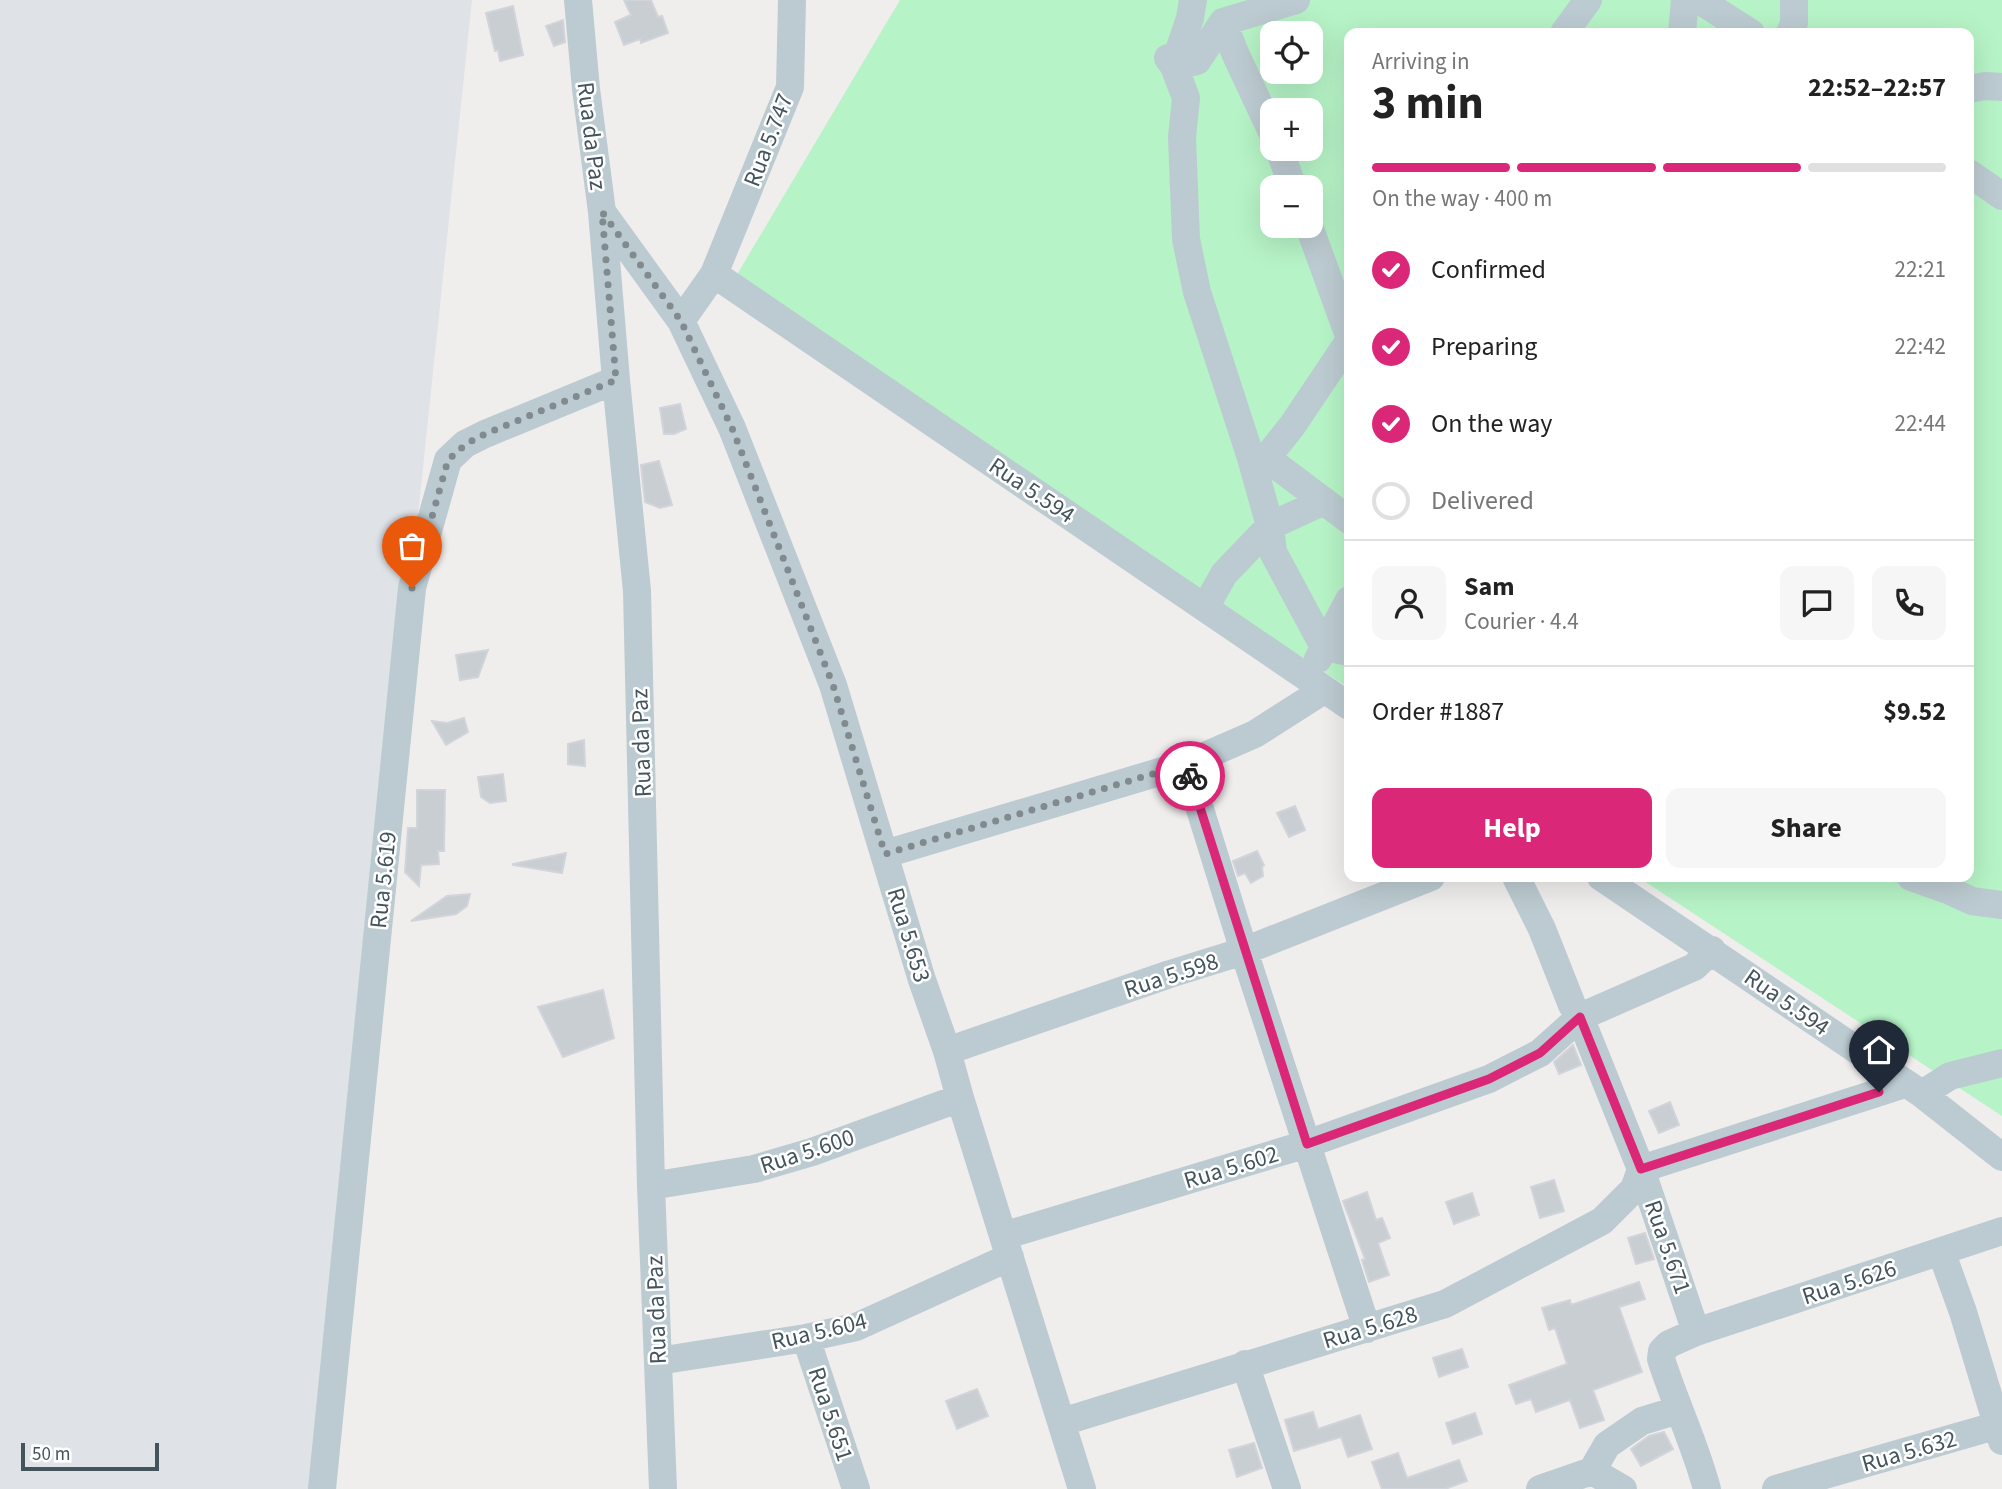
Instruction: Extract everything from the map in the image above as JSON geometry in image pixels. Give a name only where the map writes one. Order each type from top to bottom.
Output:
[{"type":"street","name":"Rua da Paz","points":[[578,0],[602,212],[637,591],[651,1186],[663,1489]]},
{"type":"street","name":"Rua 5.747","points":[[681,321],[714,274],[790,87],[792,0]]},
{"type":"street","points":[[1193,0],[1190,18],[1171,62],[1186,98],[1182,137],[1186,239],[1194,279],[1257,459],[1273,552],[1337,649]]},
{"type":"street","points":[[1171,62],[1196,61],[1223,22],[1296,0]]},
{"type":"street","points":[[1568,28],[1588,0]]},
{"type":"street","points":[[1682,28],[1685,0]]},
{"type":"street","points":[[1699,0],[1743,28]]},
{"type":"street","points":[[1792,28],[1794,0]]},
{"type":"street","points":[[1223,22],[1260,106]]},
{"type":"street","points":[[1974,88],[2002,87]]},
{"type":"street","points":[[1974,176],[2002,196]]},
{"type":"street","name":"Rua 5.653","points":[[602,212],[681,321],[732,428],[833,685],[922,980],[947,1051],[1082,1489]]},
{"type":"street","points":[[1313,238],[1344,324]]},
{"type":"street","name":"Rua 5.594","points":[[714,274],[1344,703]]},
{"type":"street","points":[[1257,459],[1292,426],[1344,346]]},
{"type":"street","name":"Rua 5.619","points":[[322,1489],[412,588],[448,460],[466,444],[485,434],[616,380]]},
{"type":"street","points":[[1257,459],[1273,463],[1344,516]]},
{"type":"street","points":[[1205,608],[1224,574],[1270,526],[1324,501]]},
{"type":"street","points":[[885,854],[1186,764],[1255,734],[1316,684],[1337,649],[1344,620]]},
{"type":"street","points":[[1186,764],[1367,1329]]},
{"type":"street","name":"Rua 5.598","points":[[947,1051],[1157,978],[1244,951],[1419,882]]},
{"type":"street","name":"Rua 5.671","points":[[1518,882],[1542,929],[1572,1005],[1580,1017],[1641,1169],[1696,1332]]},
{"type":"street","name":"Rua 5.594","points":[[1609,882],[1914,1089],[2002,1157]]},
{"type":"street","points":[[1925,882],[1972,901],[2002,905]]},
{"type":"street","name":"Rua 5.602","points":[[1007,1247],[1489,1079],[1540,1053],[1580,1017],[1694,967],[1712,950]]},
{"type":"street","points":[[1641,1169],[1950,1076],[2002,1063]]},
{"type":"street","name":"Rua 5.600","points":[[651,1186],[765,1166],[812,1152],[960,1098]]},
{"type":"street","name":"Rua 5.628","points":[[1062,1422],[1445,1304],[1586,1232],[1602,1221],[1634,1189],[1641,1169]]},
{"type":"street","name":"Rua 5.626","points":[[1696,1332],[2002,1231]]},
{"type":"street","name":"Rua 5.604","points":[[658,1361],[806,1338],[856,1327],[1007,1247]]},
{"type":"street","points":[[1941,1251],[2000,1430]]},
{"type":"street","points":[[1696,1332],[1669,1344],[1662,1351],[1661,1359],[1678,1410],[1691,1435],[1707,1489]]},
{"type":"street","name":"Rua 5.651","points":[[806,1338],[856,1489]]},
{"type":"street","points":[[1245,1364],[1287,1489]]},
{"type":"street","points":[[1540,1489],[1592,1471],[1608,1445],[1642,1421],[1678,1410]]},
{"type":"street","name":"Rua 5.632","points":[[1776,1489],[2000,1430]]},
{"type":"street","points":[[1592,1471],[1623,1489]]},
{"type":"shaded area","points":[[0,0],[472,0],[316,1489],[0,1489]]},
{"type":"green space","points":[[900,0],[2002,0],[2002,1116],[1646,882],[1974,882],[1974,28],[1344,28],[1344,685],[732,283]]},
{"type":"building","points":[[624,0],[651,0],[658,17],[662,16],[668,33],[641,43],[640,39],[624,45],[615,22],[631,15]]},
{"type":"building","points":[[513,6],[523,55],[500,61],[486,13]]},
{"type":"building","points":[[563,20],[565,42],[554,46],[546,26]]},
{"type":"building","points":[[680,404],[686,429],[674,434],[664,434],[660,408]]},
{"type":"building","points":[[659,461],[672,505],[660,508],[645,502],[641,465]]},
{"type":"building","points":[[488,650],[478,677],[460,680],[456,655]]},
{"type":"building","points":[[464,718],[468,732],[446,745],[432,721],[447,723]]},
{"type":"building","points":[[584,740],[585,766],[568,764],[568,744]]},
{"type":"building","points":[[503,774],[506,801],[490,803],[481,797],[478,777]]},
{"type":"building","points":[[417,790],[445,790],[444,851],[438,851],[439,864],[421,865],[419,886],[405,872],[408,828],[417,828]]},
{"type":"building","points":[[1295,806],[1305,830],[1289,837],[1277,813]]},
{"type":"building","points":[[1257,851],[1264,865],[1263,876],[1251,883],[1245,873],[1238,876],[1233,861]]},
{"type":"building","points":[[566,853],[562,873],[513,865],[513,864]]},
{"type":"building","points":[[470,894],[467,906],[456,914],[411,921],[447,896]]},
{"type":"building","points":[[603,990],[614,1038],[563,1057],[538,1007]]},
{"type":"building","points":[[1573,1045],[1581,1065],[1559,1074],[1554,1062]]},
{"type":"building","points":[[1670,1102],[1679,1125],[1659,1133],[1649,1111]]},
{"type":"building","points":[[1554,1180],[1564,1211],[1540,1218],[1531,1187]]},
{"type":"building","points":[[1367,1192],[1376,1220],[1382,1218],[1390,1238],[1378,1243],[1389,1275],[1369,1282],[1362,1260],[1365,1259],[1343,1201]]},
{"type":"building","points":[[1472,1193],[1479,1215],[1454,1224],[1446,1202]]},
{"type":"building","points":[[1645,1233],[1654,1259],[1636,1264],[1628,1238]]},
{"type":"building","points":[[1639,1282],[1645,1299],[1619,1307],[1642,1372],[1593,1390],[1604,1420],[1580,1428],[1570,1400],[1536,1412],[1531,1399],[1516,1404],[1509,1385],[1567,1364],[1555,1328],[1549,1330],[1542,1308],[1570,1300],[1571,1305]]},
{"type":"building","points":[[1462,1349],[1468,1367],[1439,1377],[1433,1358]]},
{"type":"building","points":[[977,1389],[988,1416],[957,1429],[946,1401]]},
{"type":"building","points":[[1313,1412],[1318,1429],[1360,1415],[1372,1449],[1348,1457],[1341,1437],[1294,1451],[1285,1420]]},
{"type":"building","points":[[1475,1413],[1482,1434],[1453,1444],[1446,1423]]},
{"type":"building","points":[[1664,1432],[1673,1449],[1641,1466],[1631,1449],[1649,1436]]},
{"type":"building","points":[[1254,1443],[1262,1468],[1237,1477],[1229,1450]]},
{"type":"building","points":[[1398,1453],[1407,1478],[1459,1460],[1467,1481],[1445,1489],[1382,1489],[1372,1462]]},
{"type":"way so far","points":[[412,588],[448,460],[466,444],[485,434],[616,380],[602,212],[681,321],[732,428],[833,685],[885,854],[1186,764],[1190,776]]},
{"type":"route","points":[[1190,776],[1307,1144],[1489,1079],[1540,1053],[1580,1017],[1641,1169],[1879,1092]]}]
